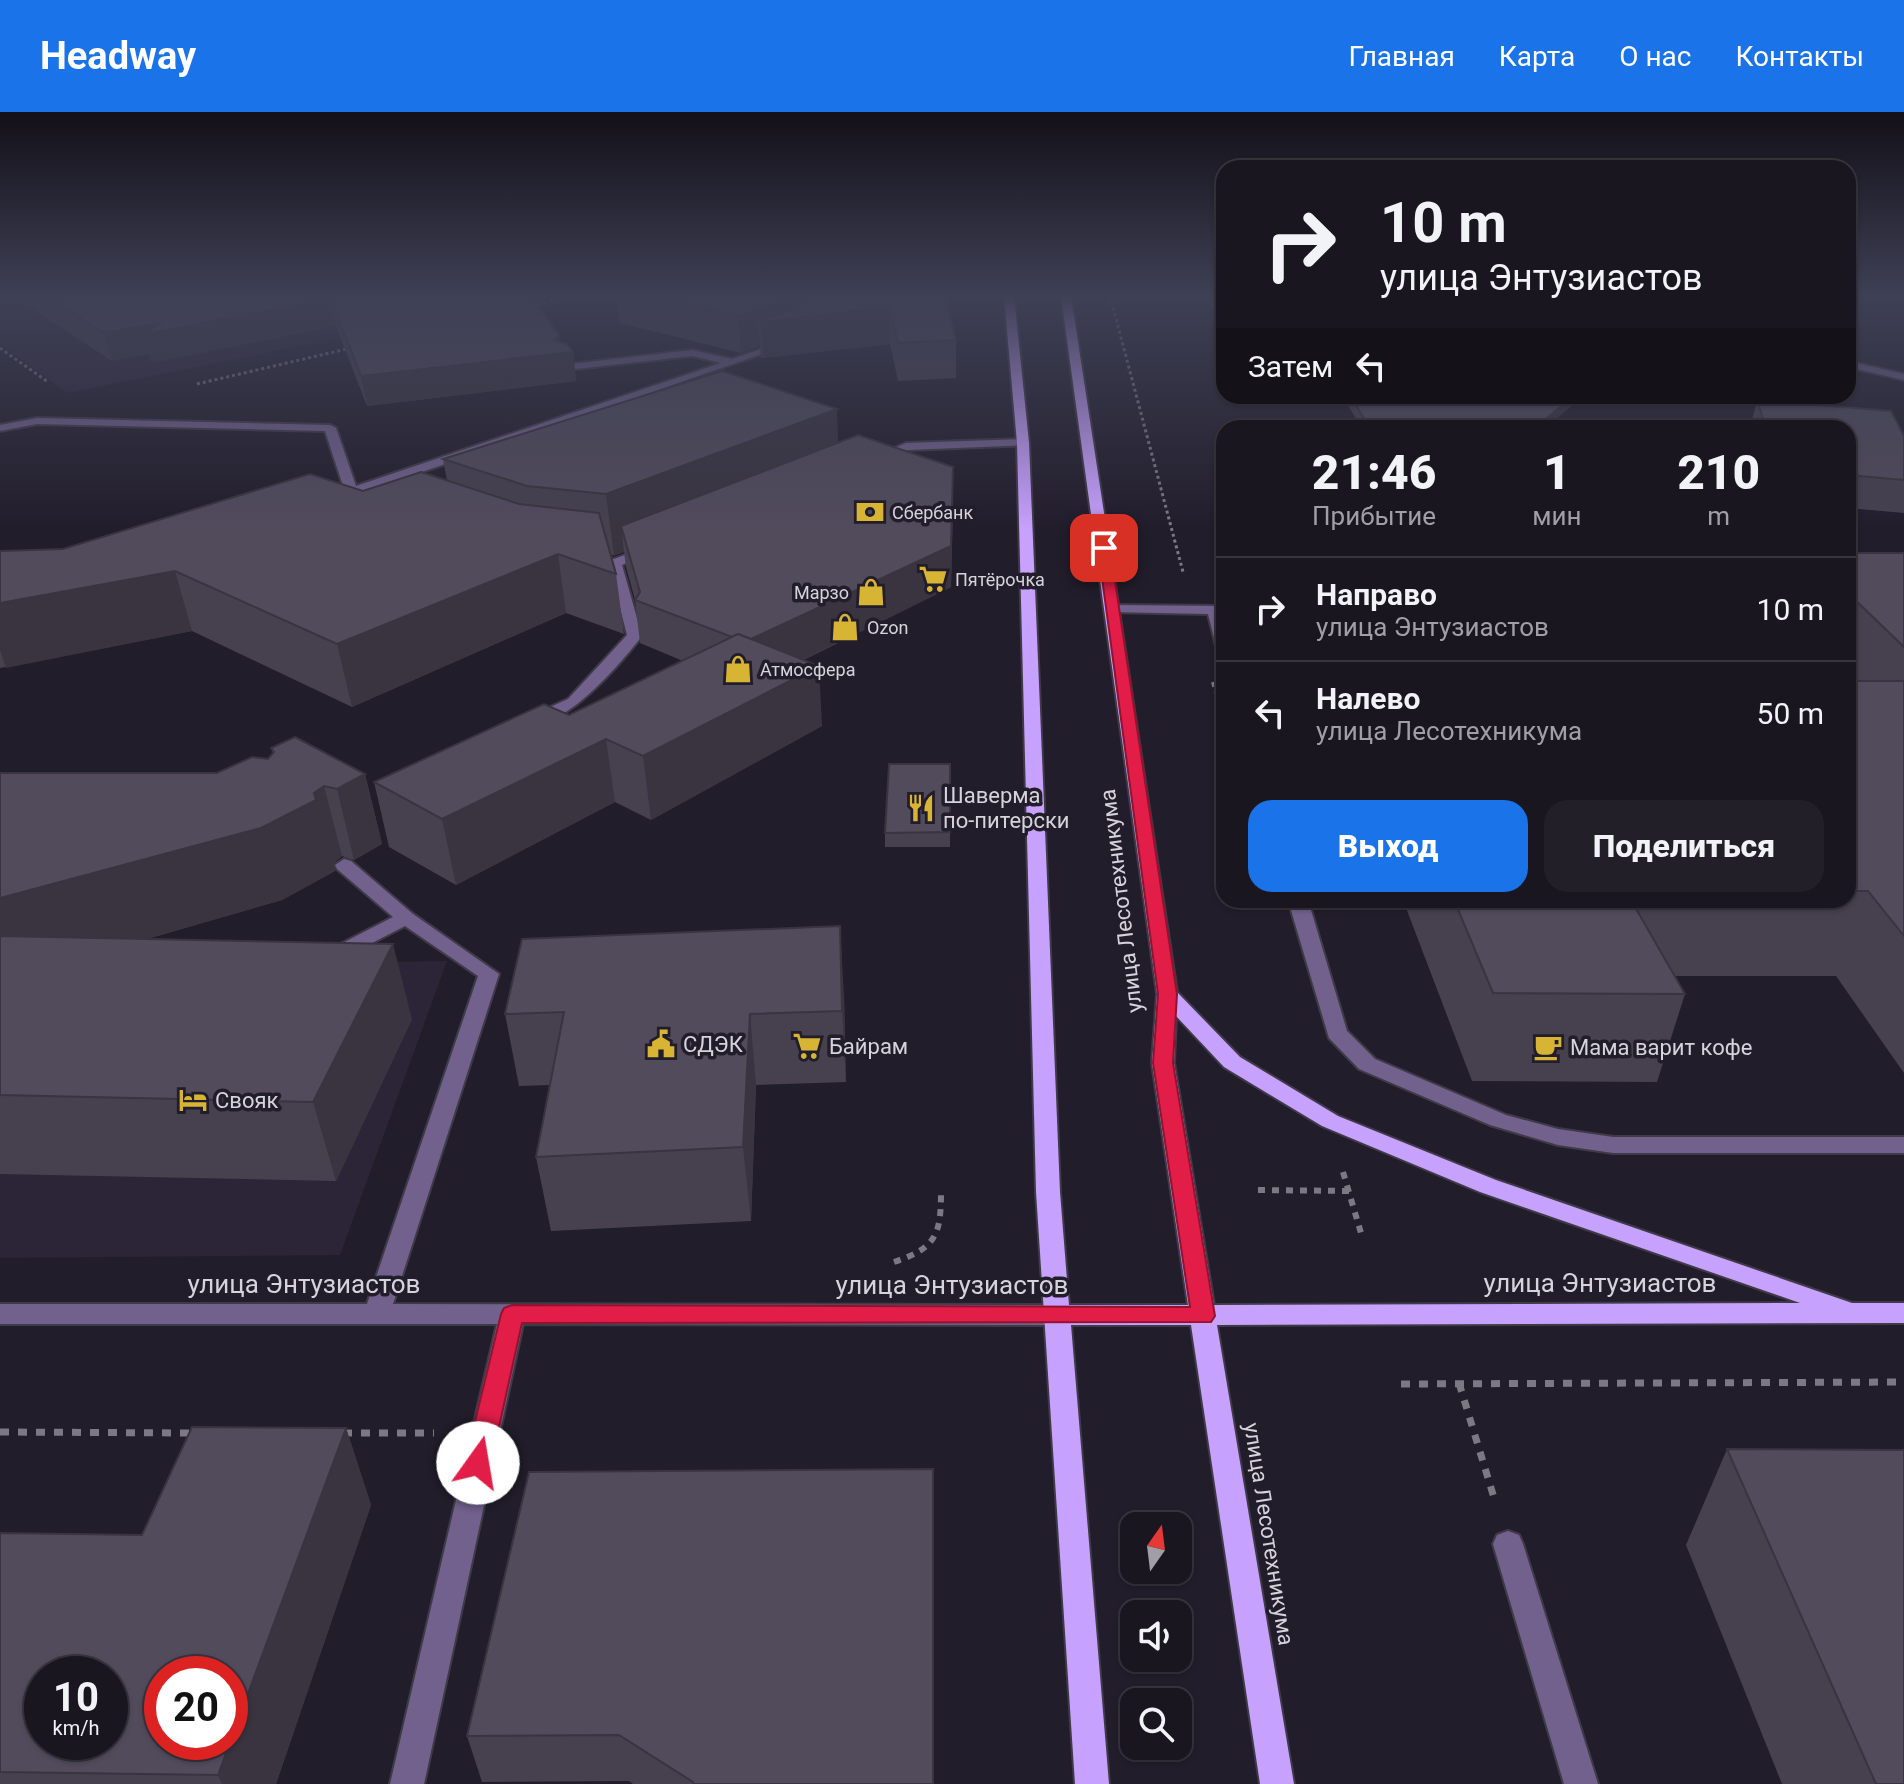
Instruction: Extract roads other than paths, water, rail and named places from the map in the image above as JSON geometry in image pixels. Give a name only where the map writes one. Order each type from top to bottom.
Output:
[{"type":"main road","points":[[1016,374],[1023,443],[1048,1192],[1092,1784]]},
{"type":"main road","name":"улица Лесотехникума","points":[[1078,374],[1167,994],[1163,1063],[1277,1784]]},
{"type":"main road","points":[[1167,994],[1232,1062],[1330,1121],[1488,1186],[1887,1316]]},
{"type":"main road","name":"улица Энтузиастов","points":[[1059,1315],[1887,1316]]},
{"type":"street","points":[[337,496],[698,374]]},
{"type":"street","points":[[0,428],[37,421],[330,428],[352,492]]},
{"type":"street","points":[[862,464],[906,447],[1023,443]]},
{"type":"street","points":[[352,492],[380,501]]},
{"type":"street","points":[[575,559],[615,563],[656,547]]},
{"type":"street","points":[[516,728],[574,702],[635,636],[615,563]]},
{"type":"street","points":[[1113,609],[1216,610]]},
{"type":"street","points":[[344,865],[406,918],[489,974],[377,1314]]},
{"type":"street","points":[[1300,908],[1337,1033],[1367,1064],[1498,1120],[1558,1137],[1613,1145],[1904,1145]]},
{"type":"street","points":[[322,961],[406,918]]},
{"type":"street","name":"улица Энтузиастов","points":[[0,1314],[1059,1315]]},
{"type":"street","points":[[407,1784],[512,1314]]},
{"type":"street","points":[[1508,1544],[1581,1784]]},
{"type":"place","name":"Сбербанк","points":[[870,512]]},
{"type":"place","name":"Пятёрочка","points":[[933,579]]},
{"type":"place","name":"Марзо","points":[[871,592]]},
{"type":"place","name":"Ozon","points":[[845,627]]},
{"type":"place","name":"Атмосфера","points":[[738,669]]},
{"type":"place","name":"Шаверма по-питерски","points":[[921,808]]},
{"type":"place","name":"СДЭК","points":[[661,1044]]},
{"type":"place","name":"Байрам","points":[[807,1046]]},
{"type":"place","name":"Мама варит кофе","points":[[1548,1047]]},
{"type":"place","name":"Свояк","points":[[193,1100]]}]
